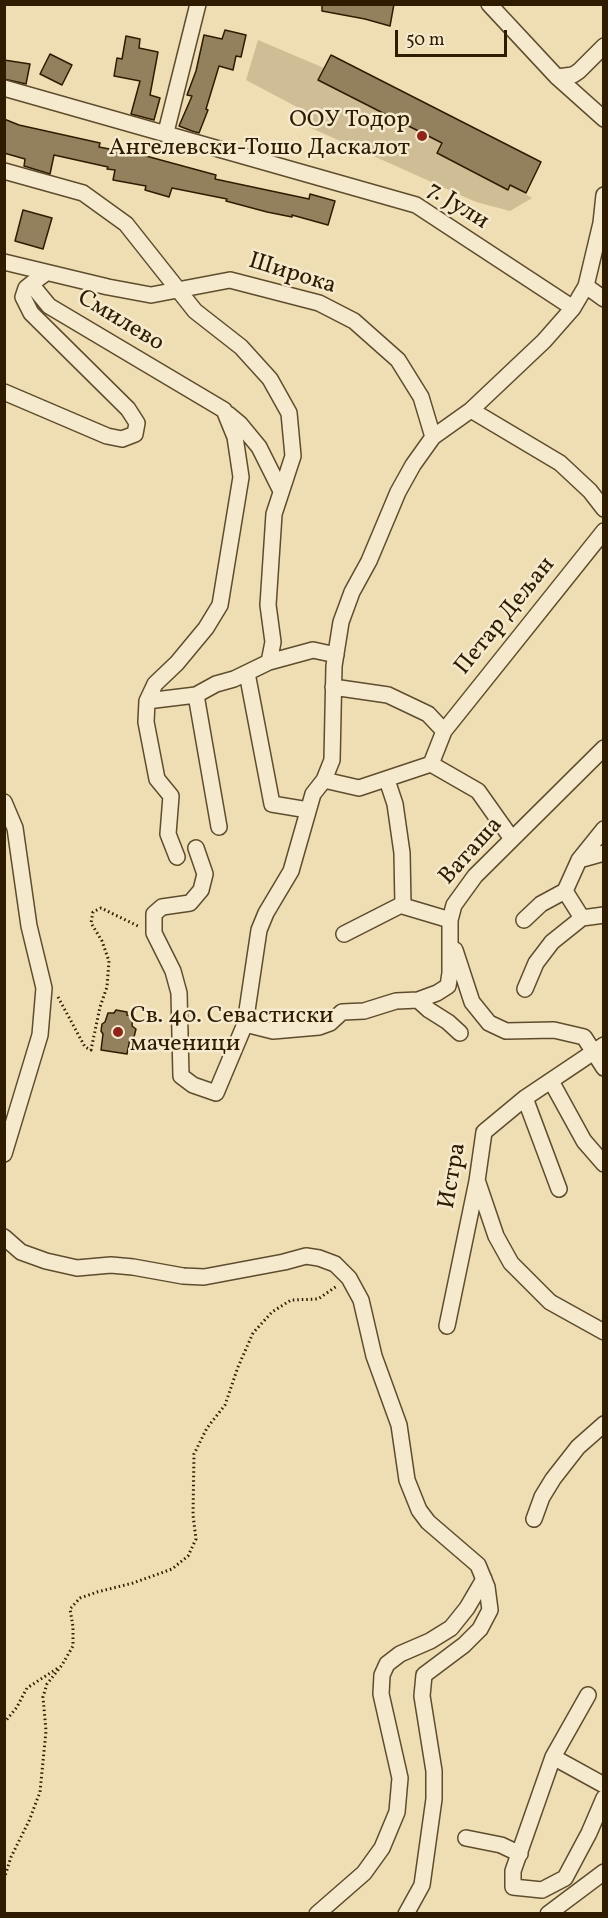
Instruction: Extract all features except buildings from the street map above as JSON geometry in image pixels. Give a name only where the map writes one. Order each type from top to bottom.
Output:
[{"type":"street","points":[[166,132],[198,4]]},
{"type":"street","points":[[489,4],[557,77],[603,119]]},
{"type":"street","points":[[557,77],[573,75],[579,71],[603,46]]},
{"type":"street","name":"7. Јули","points":[[4,88],[166,132],[416,205],[573,308]]},
{"type":"street","points":[[4,171],[82,193],[126,224],[195,311],[241,347],[270,380],[289,413],[293,456],[280,489],[274,514],[267,605],[273,642],[269,662]]},
{"type":"street","points":[[196,848],[205,874],[201,890],[190,903],[162,907],[154,914],[154,933],[173,971],[179,993],[180,1076],[193,1085],[216,1093],[245,1024],[259,930],[266,913],[291,871],[313,794],[324,780],[332,760],[336,655],[341,622],[352,592],[369,561],[398,492],[413,465],[433,437],[471,410],[544,341],[573,308],[586,286],[601,223],[603,195]]},
{"type":"street","name":"Широка","points":[[4,262],[152,295],[230,280],[319,303],[354,321],[398,360],[421,397],[433,437]]},
{"type":"street","points":[[4,392],[107,436],[122,439],[135,434],[137,423],[128,410],[32,313],[23,297],[26,288],[46,273]]},
{"type":"street","name":"Смилево","points":[[32,284],[49,306],[224,410]]},
{"type":"street","points":[[586,286],[603,299]]},
{"type":"street","points":[[224,410],[240,424],[259,447],[280,489]]},
{"type":"street","points":[[177,857],[168,834],[171,796],[157,779],[146,722],[147,701],[155,684],[206,628],[220,604],[241,477],[235,437],[224,410]]},
{"type":"street","points":[[471,410],[560,463],[590,491],[603,509]]},
{"type":"street","name":"Петар Дељан","points":[[431,764],[444,731],[603,531]]},
{"type":"street","points":[[147,701],[196,695],[269,662],[313,650],[336,655]]},
{"type":"street","points":[[247,673],[272,804],[308,810]]},
{"type":"street","points":[[333,687],[388,695],[428,714],[444,731]]},
{"type":"street","points":[[196,695],[219,827]]},
{"type":"street","name":"Ваташа","points":[[245,1024],[273,1031],[319,1027],[330,1023],[342,1012],[364,1011],[396,1000],[418,999],[437,993],[448,986],[450,920],[454,905],[475,876],[603,748]]},
{"type":"street","points":[[324,780],[359,788],[431,764],[478,791],[512,839]]},
{"type":"street","points":[[387,780],[395,804],[402,853],[403,906],[450,920]]},
{"type":"street","points":[[4,802],[15,828],[29,926],[44,988],[40,1035],[4,1154]]},
{"type":"street","points":[[524,920],[541,904],[565,891],[579,860],[603,829]]},
{"type":"street","points":[[579,860],[603,853]]},
{"type":"street","points":[[565,891],[582,918]]},
{"type":"street","points":[[344,933],[403,904]]},
{"type":"street","points":[[525,989],[536,963],[552,942],[582,918],[603,915]]},
{"type":"street","points":[[450,937],[472,1002],[489,1023],[506,1031],[554,1030],[584,1037],[599,1048],[603,1068]]},
{"type":"street","points":[[418,999],[460,1033]]},
{"type":"street","name":"Истра","points":[[447,1326],[477,1181],[484,1132],[525,1098],[599,1048]]},
{"type":"street","points":[[551,1081],[584,1141],[603,1164]]},
{"type":"street","points":[[525,1098],[559,1189]]},
{"type":"street","points":[[477,1181],[496,1236],[511,1263],[550,1302],[603,1332]]},
{"type":"street","points":[[4,1237],[21,1252],[77,1268],[111,1265],[204,1277],[306,1256],[319,1257],[335,1264],[349,1278],[361,1300],[374,1356],[399,1425],[407,1480],[419,1510],[428,1522],[478,1564],[484,1579],[490,1610],[480,1629],[464,1645],[424,1675],[422,1696],[434,1771],[434,1799],[422,1885],[406,1914]]},
{"type":"street","points":[[534,1519],[542,1497],[553,1479],[578,1448],[603,1424]]},
{"type":"street","points":[[318,1914],[364,1873],[382,1848],[397,1812],[400,1778],[381,1694],[382,1675],[387,1664],[400,1654],[430,1641],[451,1628],[467,1608],[484,1579]]},
{"type":"street","points":[[588,1695],[553,1757],[513,1871],[513,1887],[542,1890],[566,1878],[589,1833],[603,1798]]},
{"type":"street","points":[[553,1757],[603,1785]]},
{"type":"street","points":[[466,1838],[501,1845],[520,1854]]},
{"type":"street","points":[[548,1914],[603,1872]]},
{"type":"path","points":[[44,988],[59,998],[81,1041],[91,1050],[100,1007],[107,987],[109,961],[102,941],[91,922],[93,912],[101,908],[121,920],[154,933]]},
{"type":"path","points":[[4,1879],[11,1857],[40,1792],[46,1731],[43,1697],[47,1684],[73,1646],[70,1610],[80,1598],[172,1569],[188,1556],[195,1539],[194,1454],[207,1428],[225,1405],[253,1332],[272,1312],[291,1300],[318,1299],[349,1278]]},
{"type":"path","points":[[4,1724],[17,1707],[27,1688],[62,1665]]},
{"type":"shaded area","points":[[258,40],[324,68],[318,80],[442,143],[484,178],[508,190],[510,185],[532,198],[510,211],[476,202],[309,127],[314,116],[246,80]]},
{"type":"place","name":"ООУ Тодор Ангелевски-Тошо Даскалот","points":[[422,136]]},
{"type":"place","name":"Св. 40. Севастиски маченици","points":[[118,1032]]}]
